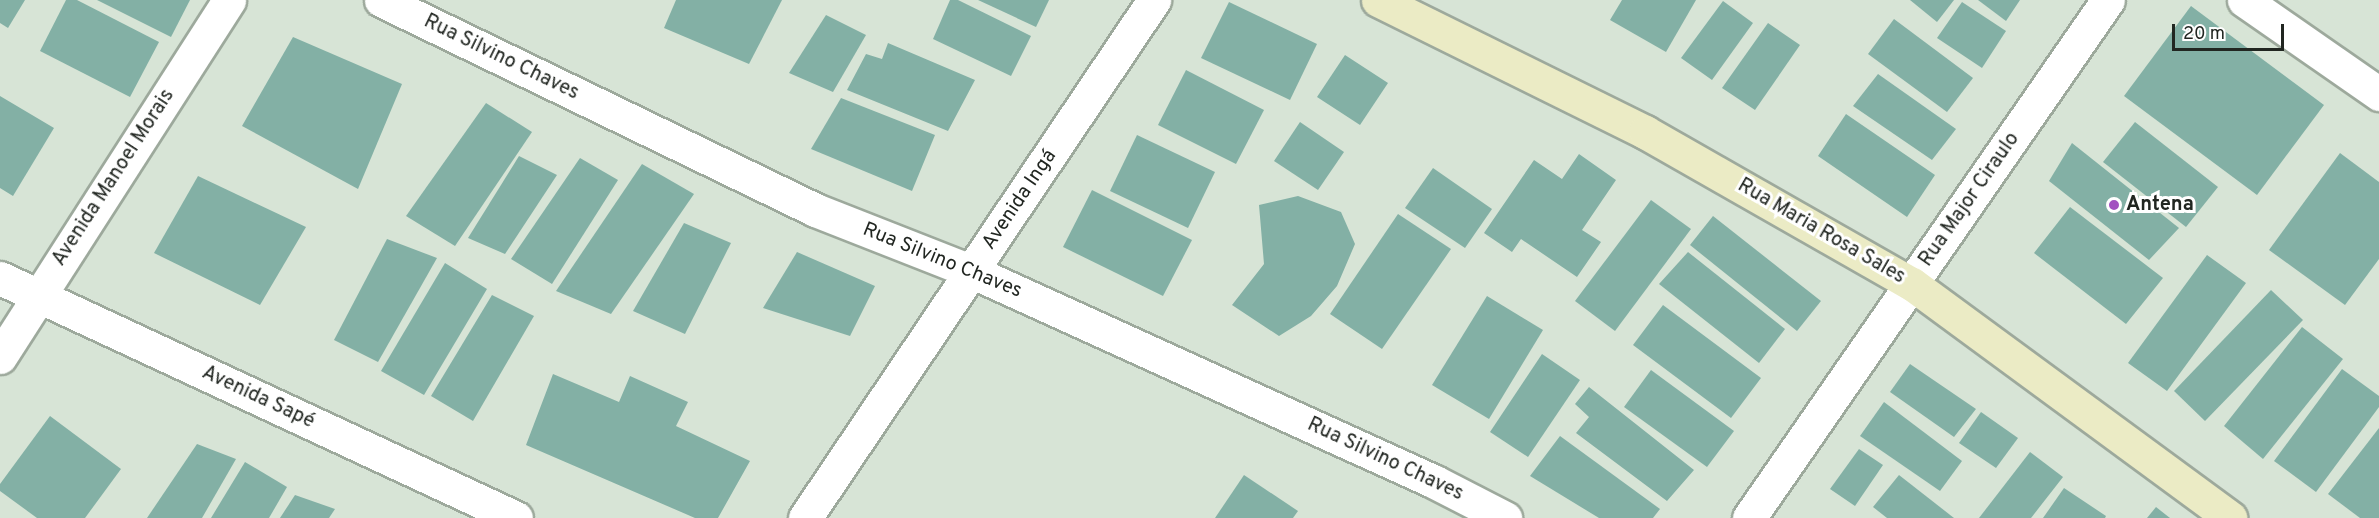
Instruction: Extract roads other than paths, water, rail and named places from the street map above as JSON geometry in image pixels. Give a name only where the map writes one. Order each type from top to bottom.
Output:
[{"type":"main road","name":"Rua Maria Rosa Sales","points":[[1378,0],[1645,132],[1912,284],[2230,518]]},
{"type":"street","name":"Avenida Manoel Morais","points":[[0,357],[229,0]]},
{"type":"street","name":"Rua Silvino Chaves","points":[[381,0],[814,210],[973,272],[1435,482],[1505,518]]},
{"type":"street","name":"Avenida Ingá","points":[[805,518],[973,272],[1154,0]]},
{"type":"street","name":"Rua Major Ciraulo","points":[[1749,518],[2108,0]]},
{"type":"street","points":[[2244,0],[2379,94]]},
{"type":"street","name":"Avenida Sapé","points":[[0,279],[516,518]]},
{"type":"place","name":"Antena","points":[[2114,205]]}]
